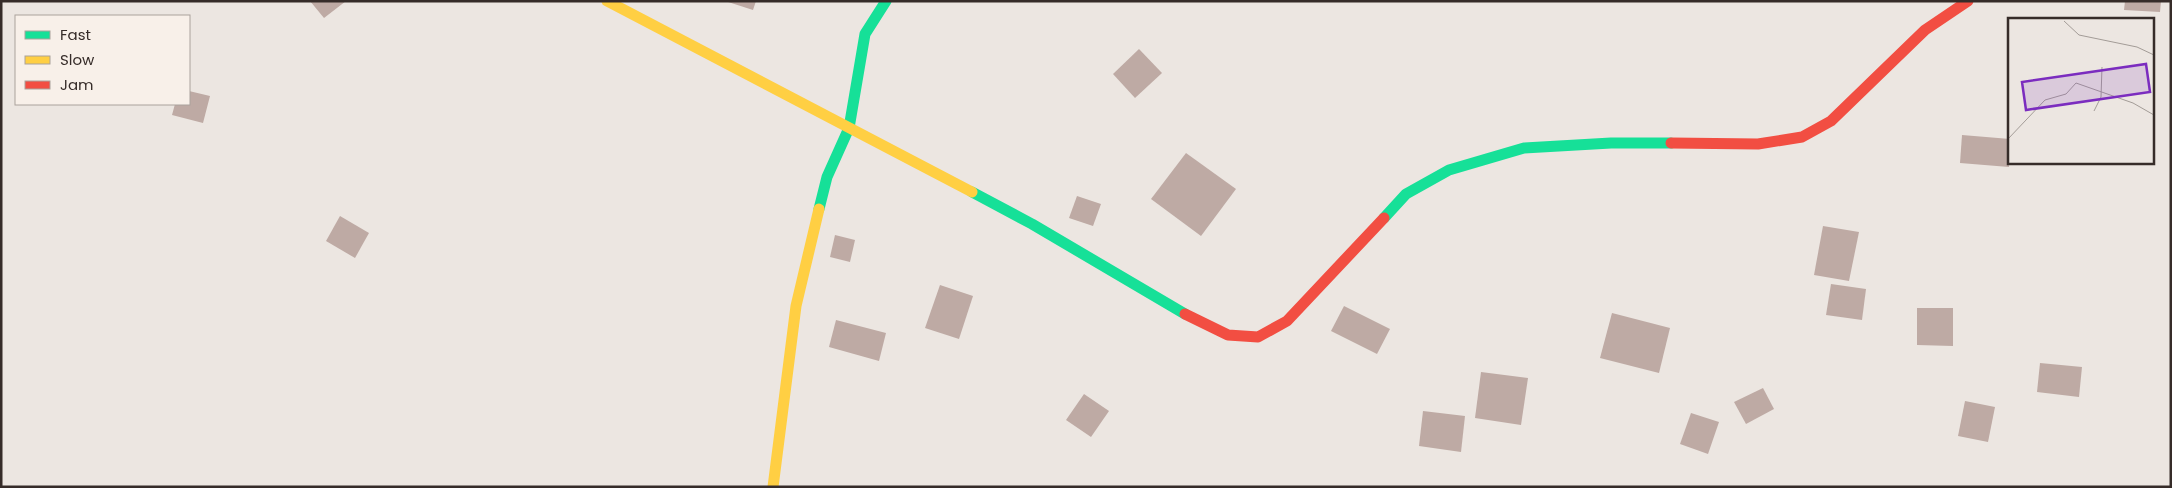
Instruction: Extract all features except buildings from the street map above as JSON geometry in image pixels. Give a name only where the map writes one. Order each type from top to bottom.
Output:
[{"type":"street","points":[[607,1],[1032,224],[1200,323],[1228,335],[1258,337],[1287,322],[1406,194],[1449,170],[1524,148],[1611,143],[1758,144],[1802,137],[1831,121],[1925,30],[1968,1]]},
{"type":"street","points":[[773,487],[796,306],[827,177],[849,128],[865,34],[886,1]]},
{"type":"traffic: fast","points":[[819,209],[827,177],[849,128],[865,34],[886,1]]},
{"type":"traffic: fast","points":[[1384,218],[1406,194],[1449,170],[1524,148],[1611,143],[1671,143]]},
{"type":"traffic: fast","points":[[972,192],[1032,224],[1185,314]]},
{"type":"traffic: slow","points":[[607,1],[972,192]]},
{"type":"traffic: slow","points":[[773,487],[796,306],[819,209]]},
{"type":"traffic: jam","points":[[1671,143],[1758,144],[1802,137],[1831,121],[1925,30],[1968,1]]},
{"type":"traffic: jam","points":[[1185,314],[1228,335],[1258,337],[1287,321],[1384,218]]}]
